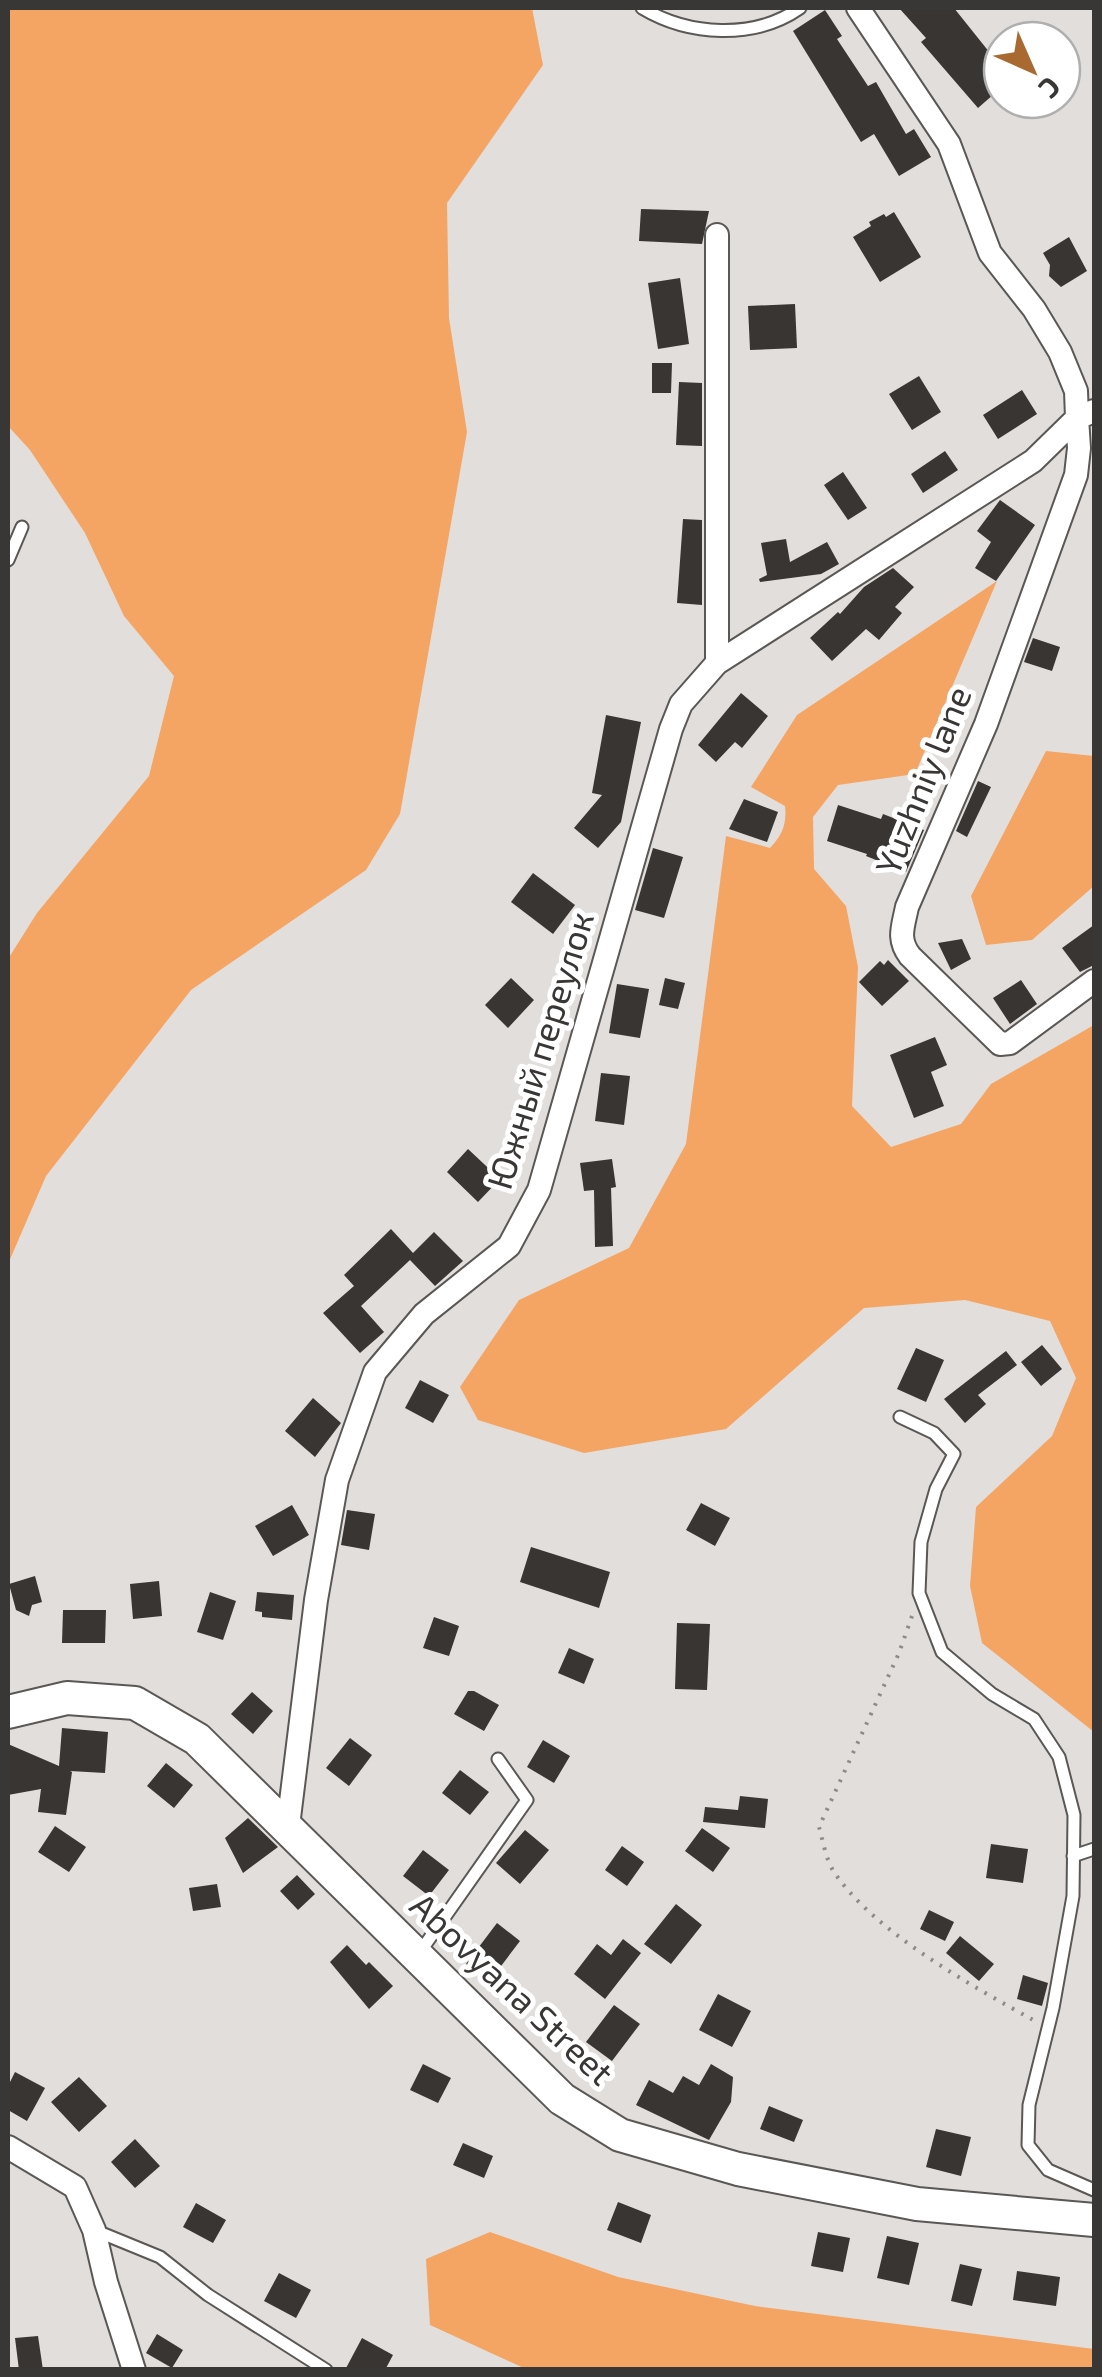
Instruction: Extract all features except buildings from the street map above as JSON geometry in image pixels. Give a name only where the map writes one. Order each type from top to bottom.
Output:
[{"type":"street","points":[[858,8],[949,144],[990,253],[1034,309],[1060,352],[1086,414]]},
{"type":"street","points":[[716,663],[718,235]]},
{"type":"street","name":"Южный переулок","points":[[288,1826],[316,1600],[334,1497],[375,1372],[424,1314],[508,1246],[539,1190],[681,704],[716,663],[1033,460],[1086,414]]},
{"type":"street","name":"Yuzhniy lane","points":[[1086,414],[1076,475],[986,724],[907,907],[900,935],[910,956],[1000,1044],[1010,1043],[1094,981]]},
{"type":"street","name":"Abovyana Street","points":[[8,1712],[67,1698],[135,1703],[197,1739],[562,2099],[620,2135],[738,2169],[918,2204],[1094,2220]]},
{"type":"street","points":[[8,2147],[75,2187],[94,2230],[134,2370]]},
{"type":"lane","points":[[642,8],[676,25],[715,31],[754,28],[800,8]]},
{"type":"lane","points":[[8,560],[22,527]]},
{"type":"lane","points":[[900,1417],[934,1433],[954,1454],[936,1488],[921,1542],[919,1593],[942,1652],[992,1694],[1034,1719],[1059,1756],[1074,1816],[1073,1896],[1048,2028],[1028,2105],[1028,2146],[1048,2170],[1094,2190]]},
{"type":"lane","points":[[417,1955],[527,1800],[498,1759]]},
{"type":"lane","points":[[1073,1856],[1094,1850]]},
{"type":"lane","points":[[94,2230],[160,2258],[208,2295],[326,2370]]},
{"type":"path","points":[[919,1593],[899,1653],[819,1828],[832,1870],[881,1922],[966,1982],[1048,2028]]},
{"type":"shaded area","points":[[8,8],[532,8],[543,65],[447,203],[449,318],[467,432],[400,814],[366,870],[191,990],[46,1176],[8,1264],[8,959],[37,913],[149,776],[174,676],[124,616],[85,533],[30,450],[8,426]]},
{"type":"shaded area","points":[[997,581],[915,774],[838,785],[813,817],[814,869],[846,906],[858,967],[852,1106],[891,1147],[961,1124],[991,1084],[1094,1025],[1094,1732],[982,1643],[970,1586],[976,1507],[1052,1436],[1076,1378],[1050,1321],[965,1300],[864,1308],[726,1429],[584,1453],[478,1420],[460,1387],[519,1300],[629,1248],[686,1144],[726,836],[770,848],[781,834],[785,806],[751,787],[797,715]]},
{"type":"shaded area","points":[[1046,751],[1094,756],[1094,886],[1032,940],[986,945],[971,896]]},
{"type":"shaded area","points":[[490,2232],[618,2277],[755,2306],[1094,2349],[1094,2369],[526,2369],[430,2325],[426,2259]]}]
